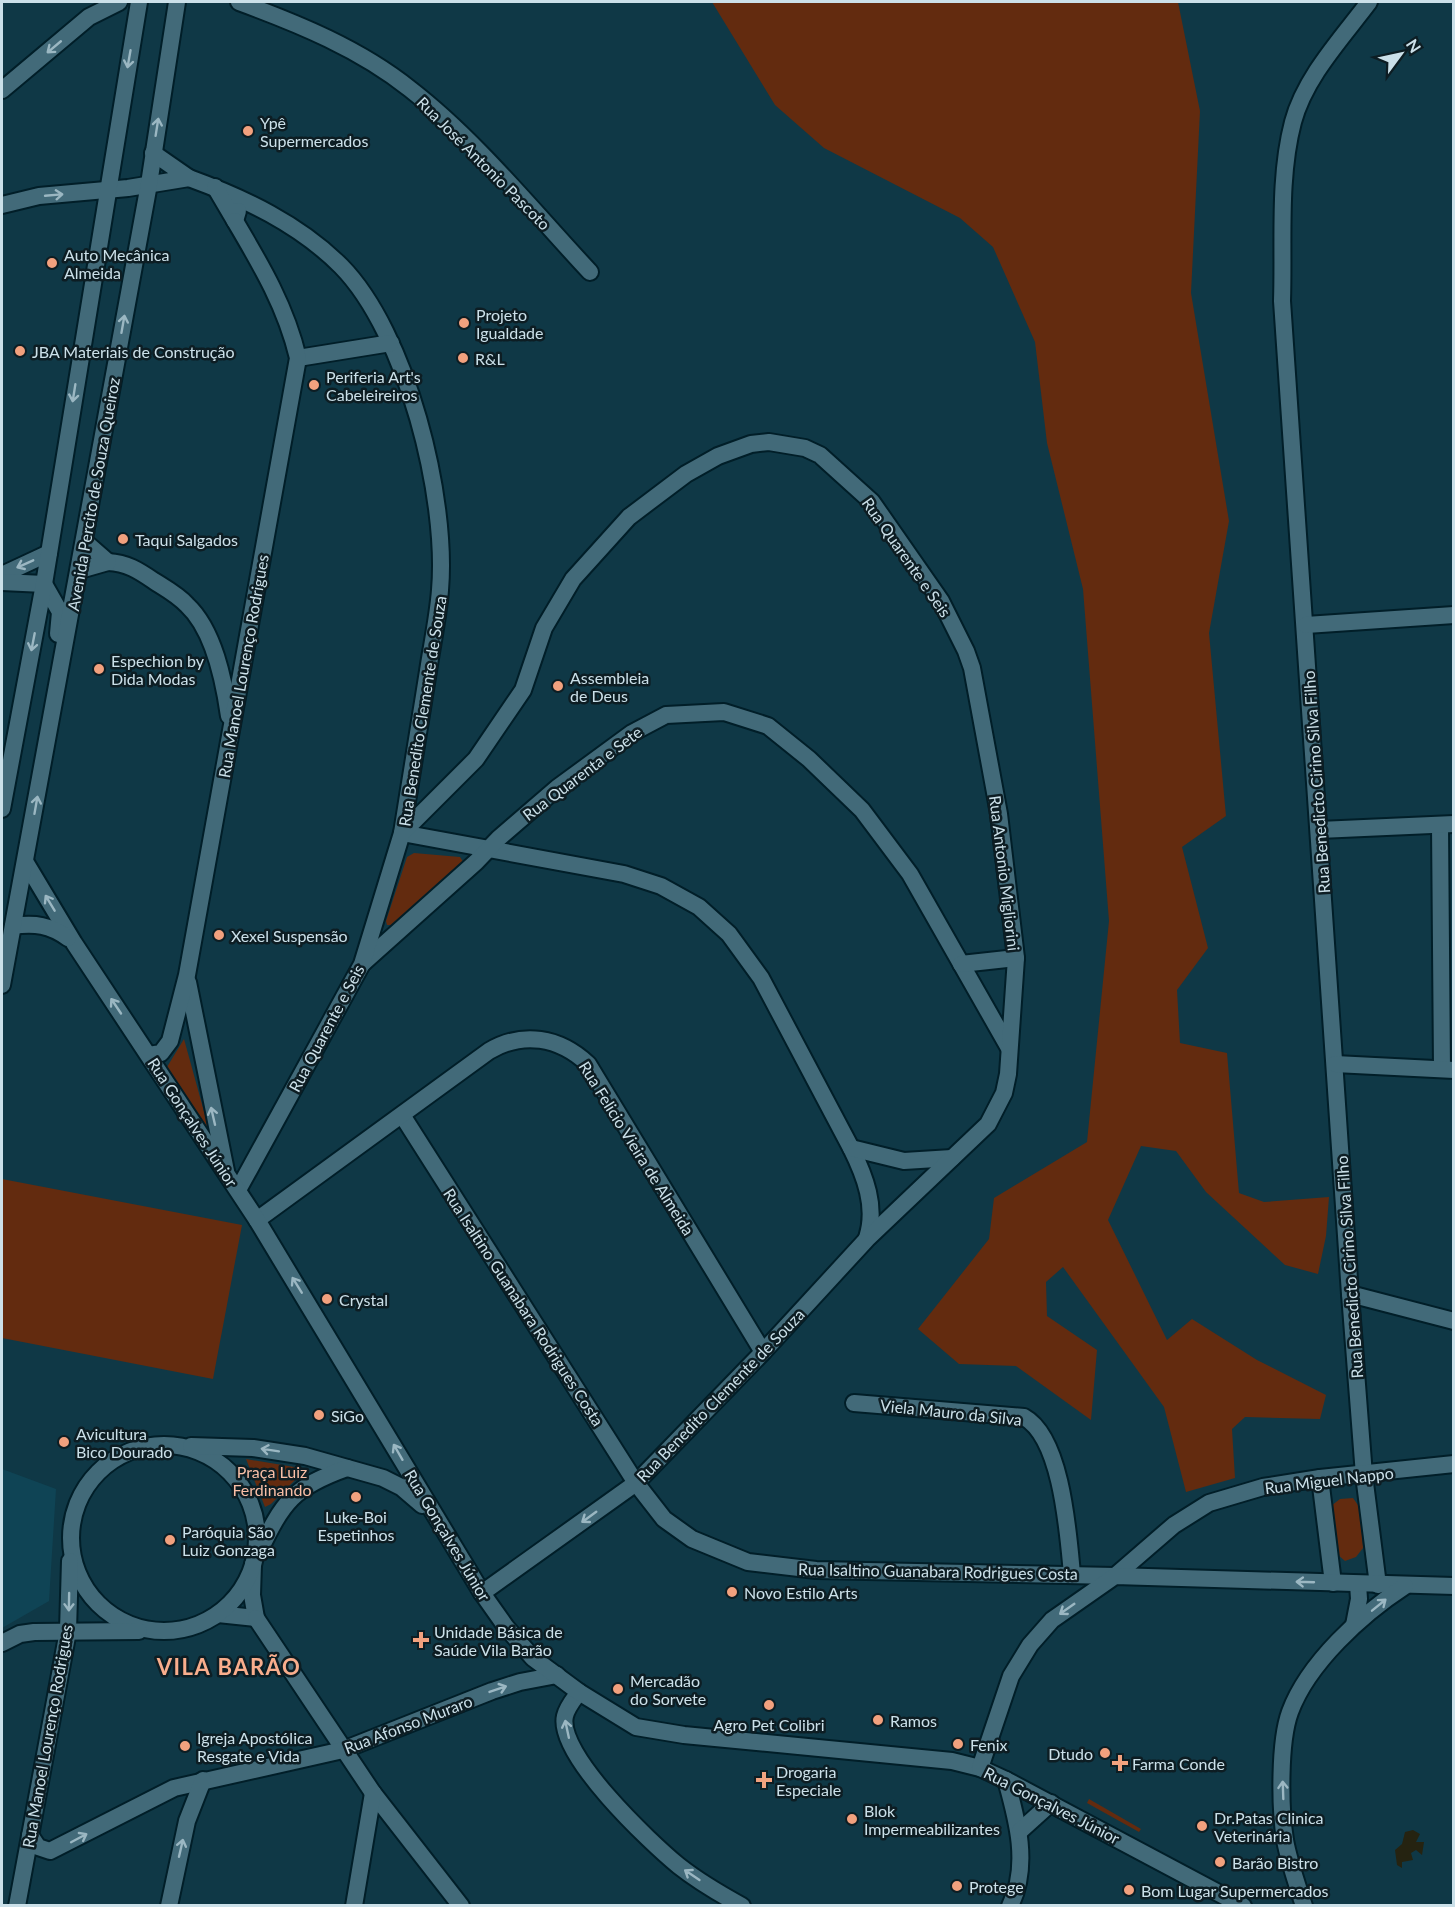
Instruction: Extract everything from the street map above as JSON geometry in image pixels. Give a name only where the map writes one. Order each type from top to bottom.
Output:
[{"type":"street","points":[[2,90],[89,17],[119,2]]},
{"type":"street","name":"Avenida Percito de Souza Queiroz","points":[[2,809],[44,584],[139,2]]},
{"type":"street","name":"Avenida Percito de Souza Queiroz","points":[[2,985],[7,928],[26,863],[80,570],[149,184],[177,2]]},
{"type":"street","name":"Rua José Antonio Pascoto","points":[[239,2],[292,22],[361,56],[411,89],[480,154],[590,272]]},
{"type":"street","name":"Rua Benedicto Cirino Silva Filho","points":[[1369,2],[1313,78],[1293,121],[1286,170],[1282,301],[1306,625],[1350,1294],[1364,1475],[1378,1585]]},
{"type":"street","name":"Rua Benedito Clemente de Souza","points":[[153,153],[189,178],[243,200],[294,228],[342,267],[366,297],[391,343],[416,408],[431,471],[438,523],[441,589],[402,833],[624,874],[661,886],[699,907],[729,934],[761,978],[861,1168],[872,1206],[872,1224],[867,1239],[763,1352],[636,1482],[482,1593]]},
{"type":"street","name":"Rua Benedito Clemente de Souza","points":[[2,205],[39,196],[107,190],[189,178]]},
{"type":"street","name":"Rua Manoel Lourenço Rodrigues","points":[[149,1055],[161,1053],[170,1041],[187,975],[298,357],[283,308],[266,273],[215,187]]},
{"type":"street","points":[[234,221],[243,200]]},
{"type":"street","points":[[298,357],[391,343]]},
{"type":"street","name":"Rua Quarente e Seis","points":[[238,1190],[362,964],[402,833],[477,759],[517,700],[523,690],[544,628],[573,579],[629,518],[686,474],[718,456],[751,444],[785,444],[820,455],[872,502],[941,601],[972,668]]},
{"type":"street","points":[[84,541],[108,562]]},
{"type":"street","points":[[2,575],[49,554]]},
{"type":"street","points":[[80,570],[108,562],[133,566],[188,606],[205,630],[226,693],[231,730]]},
{"type":"street","points":[[2,582],[44,584],[55,601],[60,620],[45,710],[49,735]]},
{"type":"street","points":[[1306,625],[1454,615]]},
{"type":"street","points":[[217,665],[234,670],[243,662]]},
{"type":"street","name":"Rua Antonio Migliorini","points":[[867,1239],[988,1124],[1004,1093],[1010,1051],[1016,958],[999,814],[972,668]]},
{"type":"street","name":"Rua Quarenta e Sete","points":[[362,964],[557,788],[632,733],[666,715],[724,712],[768,726],[809,759],[862,810],[910,874],[995,1019],[1010,1051]]},
{"type":"street","points":[[1319,830],[1447,824],[1448,1070],[1335,1064]]},
{"type":"street","name":"Rua Gonçalves Júnior","points":[[26,863],[74,943],[257,1220],[361,1388],[437,1521],[482,1593],[506,1627],[533,1658],[579,1692],[636,1727],[695,1736],[952,1761],[980,1768],[1006,1779],[1243,1905]]},
{"type":"street","name":"Rua Gonçalves Júnior","points":[[7,928],[43,925],[56,929],[74,943]]},
{"type":"street","points":[[961,964],[1016,958]]},
{"type":"street","name":"Rua Manoel Lourenço Rodrigues","points":[[187,975],[207,1086],[226,1173]]},
{"type":"street","name":"Rua Felicio Vieira de Almeida","points":[[257,1220],[500,1045],[532,1038],[548,1040],[570,1049],[588,1064],[763,1352]]},
{"type":"street","name":"Rua Isaltino Guanabara Rodrigues Costa","points":[[402,1115],[636,1482],[664,1518],[692,1539],[748,1562],[816,1570],[1072,1574],[1454,1586]]},
{"type":"street","points":[[851,1148],[904,1161],[952,1158]]},
{"type":"street","points":[[1350,1294],[1454,1322]]},
{"type":"street","name":"Viela Mauro da Silva","points":[[854,1403],[1024,1417],[1035,1423],[1063,1491],[1072,1574]]},
{"type":"street","points":[[164,1631],[141,1628],[119,1620],[92,1597],[75,1566],[71,1530],[80,1496],[102,1468],[132,1450],[167,1445],[253,1448],[305,1456],[384,1478],[401,1487],[437,1521]]},
{"type":"street","points":[[167,1445],[202,1454],[232,1476],[251,1508],[256,1527],[252,1595],[256,1618],[343,1750],[460,1905]]},
{"type":"street","name":"Rua Miguel Nappo","points":[[980,1768],[1011,1676],[1030,1645],[1052,1620],[1115,1576],[1174,1525],[1209,1503],[1263,1488],[1320,1478],[1454,1464]]},
{"type":"street","points":[[2,1643],[20,1634],[68,1631],[164,1631],[192,1627],[218,1614],[240,1592],[275,1519],[287,1502],[301,1488],[347,1468]]},
{"type":"street","points":[[1320,1478],[1333,1583]]},
{"type":"street","name":"Rua Manoel Lourenço Rodrigues","points":[[17,1905],[68,1631],[71,1530]]},
{"type":"street","points":[[1354,1625],[1359,1599],[1358,1584]]},
{"type":"street","points":[[1304,1905],[1285,1839],[1282,1761],[1290,1713],[1327,1653],[1354,1625],[1405,1586]]},
{"type":"street","points":[[218,1614],[256,1618]]},
{"type":"street","name":"Rua Afonso Muraro","points":[[30,1835],[38,1847],[50,1851],[174,1788],[343,1750],[492,1691],[520,1682],[556,1675]]},
{"type":"street","points":[[579,1692],[565,1715],[564,1727],[582,1762],[602,1791],[639,1830],[681,1867],[742,1905]]},
{"type":"street","points":[[1006,1779],[1020,1831],[1018,1875],[1010,1905]]},
{"type":"street","points":[[169,1905],[187,1821],[203,1780]]},
{"type":"street","points":[[354,1905],[373,1792]]},
{"type":"street","points":[[1020,1831],[1051,1803]]},
{"type":"street","points":[[1290,1905],[1298,1889]]},
{"type":"shaded area","points":[[2,1469],[56,1489],[49,1601],[2,1628]]},
{"type":"shaded area","points":[[1413,1830],[1420,1834],[1416,1842],[1424,1842],[1422,1855],[1416,1850],[1411,1853],[1413,1860],[1402,1862],[1402,1868],[1397,1865],[1395,1850],[1402,1844],[1405,1832]]},
{"type":"green space","points":[[712,2],[1178,2],[1200,111],[1191,293],[1229,521],[1209,633],[1226,816],[1182,847],[1208,948],[1177,990],[1180,1043],[1227,1053],[1239,1193],[1264,1202],[1329,1197],[1326,1236],[1318,1274],[1285,1265],[1206,1192],[1176,1151],[1141,1146],[1108,1220],[1167,1340],[1192,1319],[1257,1360],[1326,1395],[1320,1419],[1245,1417],[1232,1429],[1235,1478],[1186,1492],[1164,1407],[1063,1267],[1046,1282],[1047,1316],[1097,1350],[1091,1420],[1016,1366],[959,1364],[918,1329],[989,1239],[994,1198],[1087,1142],[1109,921],[1083,589],[1047,443],[1035,342],[993,247],[960,218],[824,148],[775,105]]},
{"type":"green space","points":[[414,853],[460,857],[464,863],[391,925],[387,925],[386,921],[407,857]]},
{"type":"green space","points":[[184,1039],[211,1137],[167,1067]]},
{"type":"green space","points":[[2,1179],[242,1225],[213,1379],[2,1338]]},
{"type":"green space","name":"Praça Luiz Ferdinando","points":[[246,1459],[306,1469],[271,1504],[265,1507]]},
{"type":"green space","points":[[1353,1498],[1360,1508],[1363,1548],[1356,1557],[1345,1561],[1337,1554],[1331,1506],[1340,1499]]},
{"type":"green space","points":[[1089,1799],[1141,1829],[1139,1832],[1087,1803]]},
{"type":"place","name":"Ypê Supermercados","points":[[248,131]]},
{"type":"place","name":"Auto Mecânica Almeida","points":[[52,263]]},
{"type":"place","name":"Projeto Igualdade","points":[[464,323]]},
{"type":"place","name":"JBA Materiais de Construção","points":[[20,351]]},
{"type":"place","name":"R&L","points":[[463,358]]},
{"type":"place","name":"Periferia Art's Cabeleireiros","points":[[314,385]]},
{"type":"place","name":"Taqui Salgados","points":[[123,539]]},
{"type":"place","name":"Espechion by Dida Modas","points":[[99,669]]},
{"type":"place","name":"Assembleia de Deus","points":[[558,686]]},
{"type":"place","name":"Xexel Suspensão","points":[[219,935]]},
{"type":"place","name":"Crystal","points":[[327,1299]]},
{"type":"place","name":"SiGo","points":[[319,1415]]},
{"type":"place","name":"Avicultura Bico Dourado","points":[[64,1442]]},
{"type":"place","name":"Luke-Boi Espetinhos","points":[[356,1497]]},
{"type":"place","name":"Paróquia São Luiz Gonzaga","points":[[170,1540]]},
{"type":"place","name":"Novo Estilo Arts","points":[[732,1592]]},
{"type":"place","name":"Unidade Básica de Saúde Vila Barão","points":[[421,1640]]},
{"type":"place","name":"Mercadão do Sorvete","points":[[618,1689]]},
{"type":"place","name":"Agro Pet Colibri","points":[[769,1705]]},
{"type":"place","name":"Ramos","points":[[878,1720]]},
{"type":"place","name":"Fenix","points":[[958,1744]]},
{"type":"place","name":"Igreja Apostólica Resgate e Vida","points":[[185,1746]]},
{"type":"place","name":"Dtudo","points":[[1105,1753]]},
{"type":"place","name":"Farma Conde","points":[[1120,1763]]},
{"type":"place","name":"Drogaria Especiale","points":[[764,1780]]},
{"type":"place","name":"Blok Impermeabilizantes","points":[[852,1819]]},
{"type":"place","name":"Dr.Patas Clinica Veterinária","points":[[1202,1826]]},
{"type":"place","name":"Barão Bistro","points":[[1220,1862]]},
{"type":"place","name":"Protege","points":[[957,1886]]},
{"type":"place","name":"Bom Lugar Supermercados","points":[[1129,1890]]},
{"type":"district","name":"VILA BARÃO","points":[[229,1666]]}]
